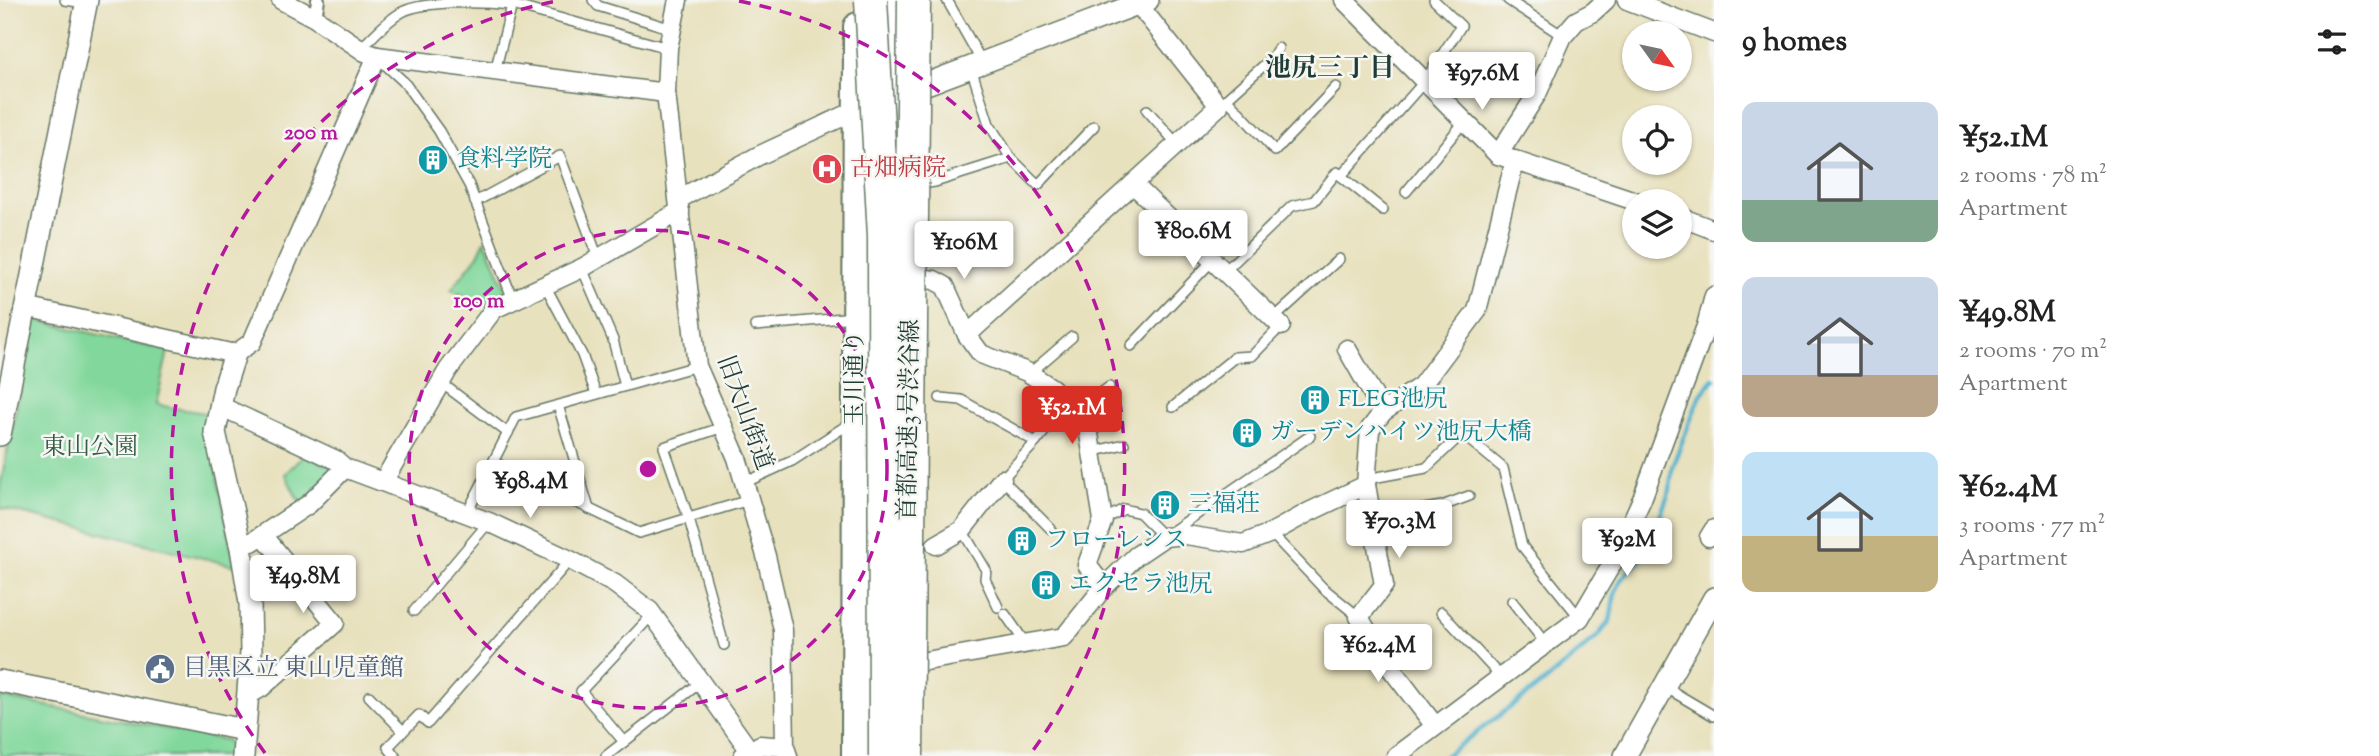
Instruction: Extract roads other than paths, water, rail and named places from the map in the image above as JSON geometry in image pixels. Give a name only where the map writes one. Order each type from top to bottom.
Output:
[{"type":"highway","name":"玉川通り","points":[[856,756],[858,0]]},
{"type":"highway","name":"首都高速3号渋谷線","points":[[870,0],[870,756]]},
{"type":"highway","points":[[870,0],[884,236],[885,756]]},
{"type":"highway","points":[[890,0],[897,194],[920,313]]},
{"type":"highway","name":"首都高速3号渋谷線","points":[[907,756],[914,0]]},
{"type":"highway","points":[[921,0],[921,756]]},
{"type":"street","points":[[281,0],[316,9],[360,49],[377,57],[666,93]]},
{"type":"street","name":"旧大山街道","points":[[678,0],[668,48],[666,93],[697,366],[737,458],[766,556],[783,630],[787,752]]},
{"type":"street","points":[[1344,0],[1464,122],[1506,157],[1622,197]]},
{"type":"street","points":[[1435,726],[1382,658],[1359,617],[1384,585],[1366,482],[1370,429],[1383,412],[1421,386],[1477,311],[1506,157],[1563,36],[1576,21],[1593,12],[1606,0]]},
{"type":"street","points":[[1627,0],[1714,33]]},
{"type":"street","points":[[0,435],[26,307],[80,1]]},
{"type":"street","points":[[921,86],[1143,2],[1223,102],[967,335]]},
{"type":"street","points":[[243,756],[251,652],[250,603],[215,432],[235,354],[252,342],[377,57]]},
{"type":"street","points":[[383,482],[440,382],[494,309],[582,268],[758,156],[859,108]]},
{"type":"street","points":[[1133,184],[1277,323]]},
{"type":"street","points":[[1692,222],[1714,230]]},
{"type":"street","points":[[920,278],[934,280],[945,286],[967,335],[981,354],[1029,374],[1052,388],[1088,428],[1103,520],[1087,565],[1104,587]]},
{"type":"street","points":[[1396,756],[1580,618],[1612,565],[1642,499],[1697,351],[1714,296]]},
{"type":"street","points":[[26,307],[235,354]]},
{"type":"street","points":[[1347,349],[1383,412]]},
{"type":"street","points":[[220,406],[336,460],[345,468],[489,522],[615,584],[653,614],[747,753],[760,745],[787,752]]},
{"type":"street","points":[[240,548],[309,504],[345,468]]},
{"type":"street","points":[[936,545],[962,530],[1002,479]]},
{"type":"street","points":[[920,662],[1064,637],[1104,587],[1136,556],[1164,537],[1186,535],[1243,544],[1272,533],[1366,482]]},
{"type":"street","points":[[247,696],[261,688],[335,623],[262,536]]},
{"type":"street","points":[[1625,756],[1714,598]]},
{"type":"street","points":[[0,681],[244,730]]},
{"type":"lane","points":[[593,0],[598,6],[672,29]]},
{"type":"lane","points":[[947,0],[977,65],[989,124],[1011,158],[1038,185],[1094,126]]},
{"type":"lane","points":[[1341,176],[1424,82],[1461,26],[1434,0]]},
{"type":"lane","points":[[1508,0],[1563,36]]},
{"type":"lane","points":[[360,49],[390,20],[413,8],[488,3],[512,5],[668,48]]},
{"type":"lane","points":[[495,71],[512,5]]},
{"type":"lane","points":[[1278,48],[1272,58],[1223,102],[1275,151],[1336,87]]},
{"type":"lane","points":[[377,57],[404,82],[439,131],[469,185],[513,300]]},
{"type":"lane","points":[[1147,110],[1177,144]]},
{"type":"lane","points":[[1406,192],[1464,122]]},
{"type":"lane","points":[[475,202],[560,156],[598,258]]},
{"type":"lane","points":[[921,184],[1011,158]]},
{"type":"lane","points":[[1131,346],[1218,267],[1292,206],[1314,201],[1337,172],[1382,210]]},
{"type":"lane","points":[[1173,407],[1235,357],[1252,356],[1277,323],[1339,259]]},
{"type":"lane","points":[[582,268],[613,340],[625,386]]},
{"type":"lane","points":[[545,285],[582,355],[596,394]]},
{"type":"lane","points":[[755,326],[856,317]]},
{"type":"lane","points":[[1029,374],[1072,337]]},
{"type":"lane","points":[[467,513],[516,417],[697,366]]},
{"type":"lane","points":[[440,382],[508,433]]},
{"type":"lane","points":[[1051,529],[1002,479],[1070,409],[1110,387]]},
{"type":"lane","points":[[940,398],[961,400],[1037,442]]},
{"type":"lane","points":[[558,405],[589,509]]},
{"type":"lane","points":[[744,483],[792,461],[856,420]]},
{"type":"lane","points":[[723,427],[664,447],[689,519],[724,645]]},
{"type":"lane","points":[[1366,482],[1426,468],[1462,434],[1503,468],[1522,546],[1580,618]]},
{"type":"lane","points":[[1103,520],[1124,509],[1140,513],[1164,537],[1310,436]]},
{"type":"lane","points":[[1092,452],[1124,444]]},
{"type":"lane","points":[[493,462],[639,533],[749,500]]},
{"type":"lane","points":[[1372,518],[1442,506],[1469,496]]},
{"type":"lane","points":[[414,611],[489,522]]},
{"type":"lane","points":[[962,530],[986,570],[985,579],[1002,610],[1026,644]]},
{"type":"lane","points":[[1272,533],[1323,588],[1359,617]]},
{"type":"lane","points":[[395,756],[388,747],[419,715],[428,723],[570,560]]},
{"type":"lane","points":[[1512,601],[1546,644]]},
{"type":"lane","points":[[1441,612],[1501,677]]},
{"type":"lane","points":[[624,742],[581,691],[653,614]]},
{"type":"lane","points":[[606,756],[701,682]]},
{"type":"lane","points":[[1664,686],[1714,716]]},
{"type":"lane","points":[[369,696],[403,731]]},
{"type":"waterway","points":[[1445,756],[1543,683],[1597,637],[1610,621],[1615,593],[1622,578],[1641,559],[1652,536],[1670,490],[1672,467],[1700,396],[1714,379]]},
{"type":"place","name":"食料学院","points":[[433,160]]},
{"type":"place","name":"古畑病院","points":[[827,169]]},
{"type":"place","name":"FLEG池尻","points":[[1315,400]]},
{"type":"place","name":"ガーデンハイツ池尻大橋","points":[[1247,433]]},
{"type":"place","name":"三福荘","points":[[1165,505]]},
{"type":"place","name":"フローレンス","points":[[1022,541]]},
{"type":"place","name":"エクセラ池尻","points":[[1046,585]]},
{"type":"place","name":"目黒区立 東山児童館","points":[[160,669]]},
{"type":"district","name":"池尻三丁目","points":[[1330,69]]},
{"type":"park label","name":"東山公園","points":[[90,448]]}]
